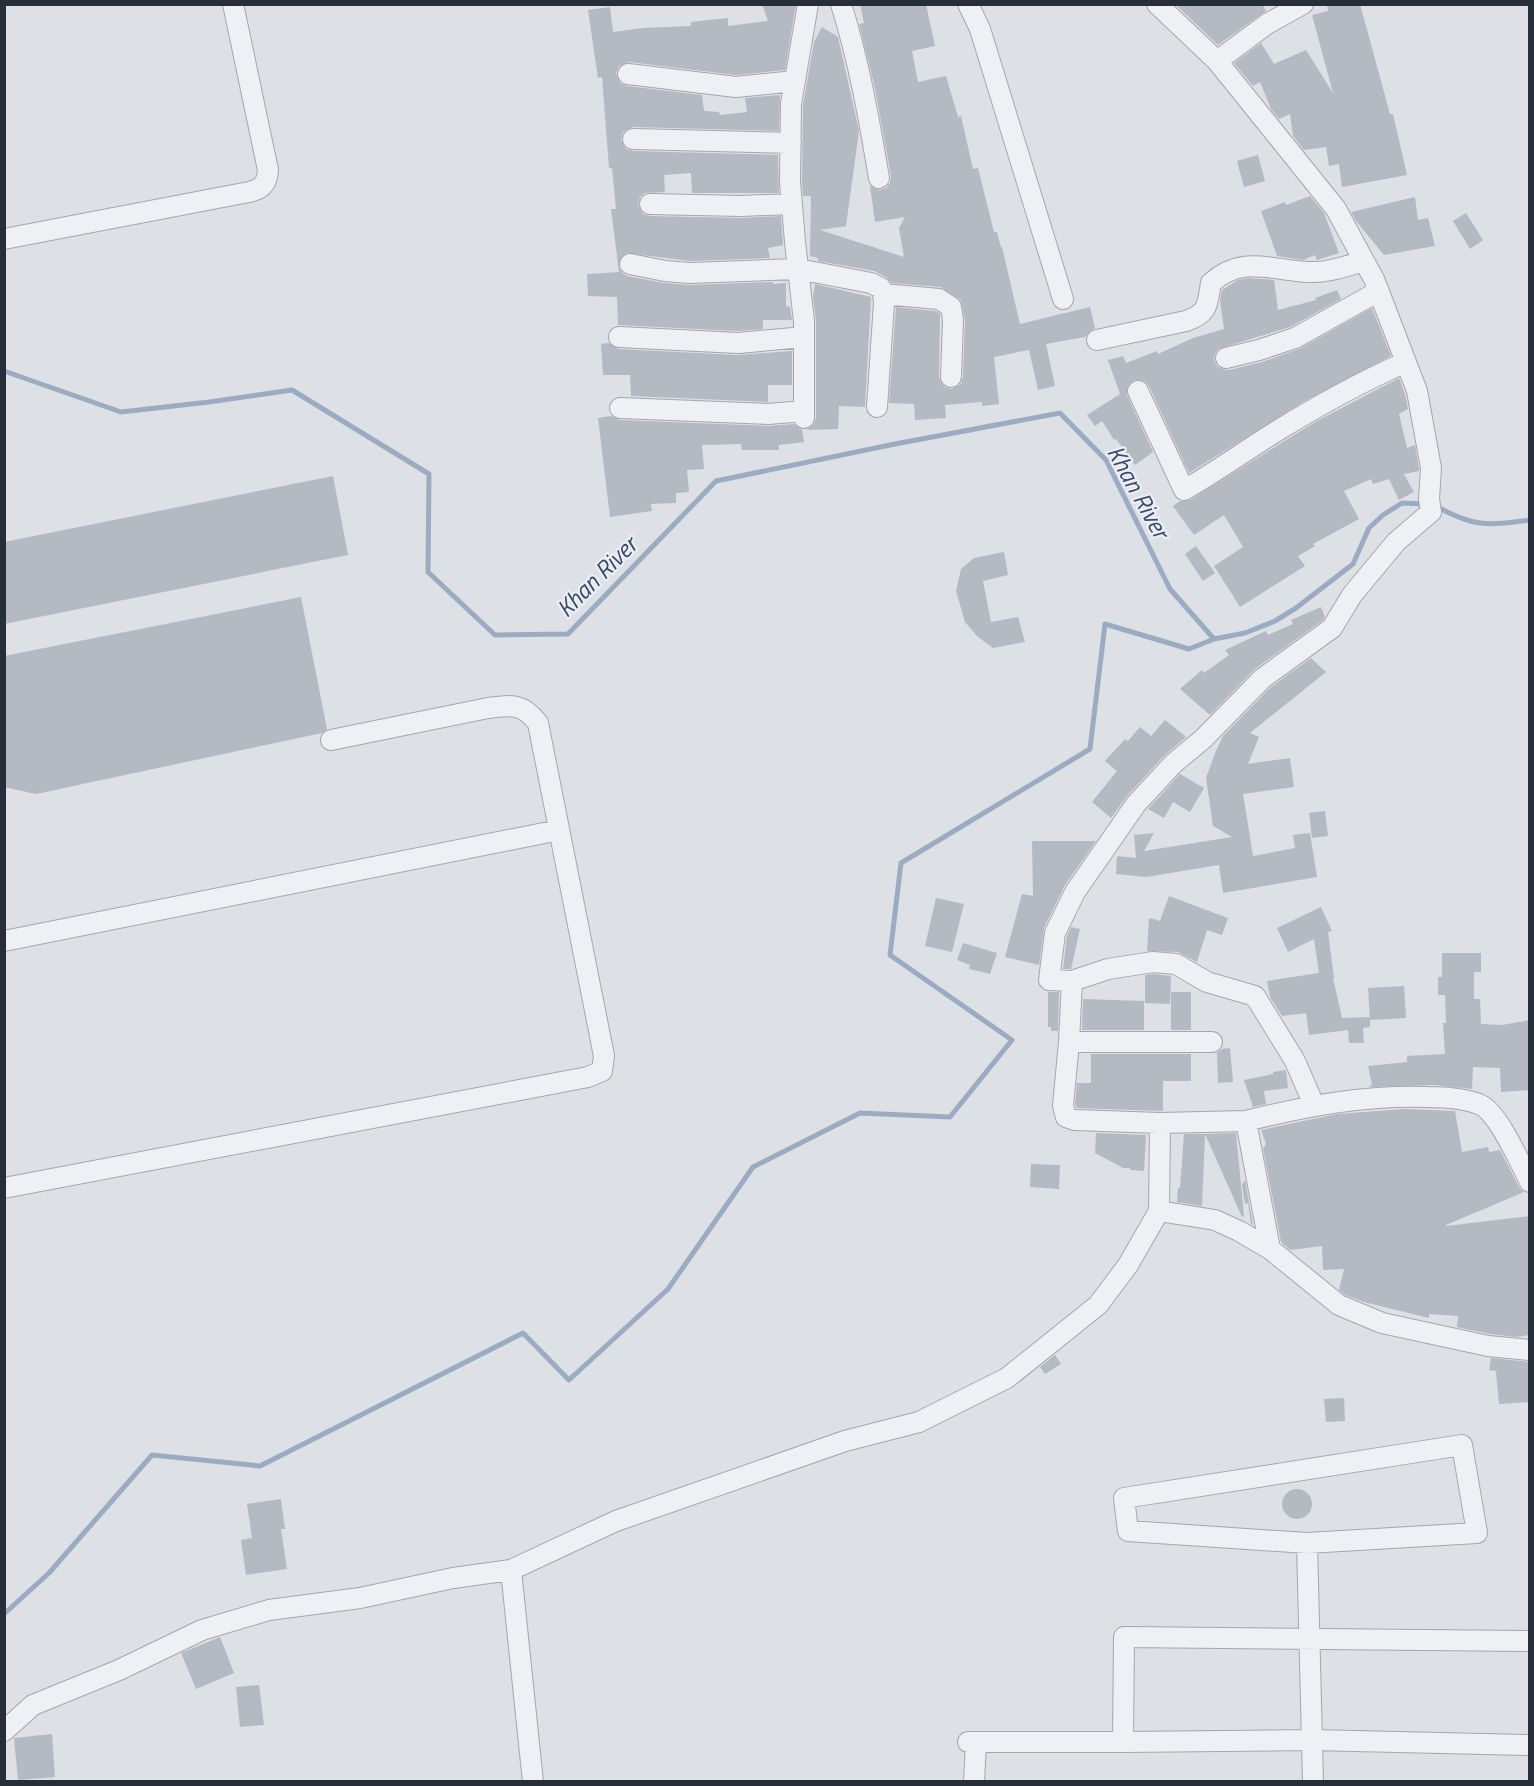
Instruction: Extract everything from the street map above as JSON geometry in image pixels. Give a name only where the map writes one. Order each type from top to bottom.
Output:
[{"type":"street","points":[[4,239],[249,192],[258,190],[264,185],[268,180],[268,170],[233,4]]},
{"type":"street","points":[[620,408],[804,415],[804,337],[792,204],[791,104],[808,4]]},
{"type":"street","points":[[841,4],[862,84],[879,178]]},
{"type":"street","points":[[968,4],[980,29],[1063,299]]},
{"type":"street","points":[[1157,4],[1217,61],[1336,209],[1378,291],[1417,391],[1431,468],[1430,505],[1352,595],[1332,628],[1263,678],[1203,739],[1173,764],[1136,804],[1075,892],[1055,933],[1049,980],[1072,981],[1108,969],[1153,962],[1176,964],[1208,982],[1255,996],[1295,1060],[1314,1105]]},
{"type":"street","points":[[1217,61],[1267,24],[1303,4]]},
{"type":"street","points":[[628,74],[736,87],[795,81]]},
{"type":"street","points":[[633,139],[791,143]]},
{"type":"street","points":[[650,204],[741,206],[792,204]]},
{"type":"street","points":[[1097,340],[1198,317],[1207,307],[1211,283],[1222,272],[1242,266],[1258,265],[1310,272],[1334,270],[1364,261]]},
{"type":"street","points":[[630,264],[690,273],[798,269],[871,283],[881,288],[883,294],[877,406]]},
{"type":"street","points":[[1226,358],[1295,338],[1378,291]]},
{"type":"street","points":[[883,294],[939,299],[951,307],[953,320],[951,377]]},
{"type":"street","points":[[618,337],[738,344],[804,337]]},
{"type":"street","points":[[1138,391],[1184,490],[1217,472],[1276,431],[1360,382],[1406,362]]},
{"type":"street","points":[[4,1188],[588,1077],[602,1071],[604,1056],[538,723],[528,711],[508,705],[331,740]]},
{"type":"street","points":[[4,941],[559,830]]},
{"type":"street","points":[[1072,981],[1063,1106],[1066,1117],[1075,1120],[1160,1123],[1246,1121],[1314,1105],[1391,1096],[1448,1097],[1482,1105],[1501,1127],[1530,1182]]},
{"type":"street","points":[[1069,1042],[1212,1042]]},
{"type":"street","points":[[1246,1121],[1270,1249]]},
{"type":"street","points":[[4,1731],[33,1705],[119,1670],[202,1630],[269,1610],[360,1598],[453,1578],[512,1570],[615,1521],[845,1441],[919,1422],[1007,1378],[1098,1305],[1128,1265],[1159,1211],[1160,1123]]},
{"type":"street","points":[[1159,1211],[1215,1220],[1239,1231],[1270,1249],[1339,1305],[1382,1323],[1488,1346],[1530,1350]]},
{"type":"street","points":[[1462,1445],[1477,1533],[1307,1543],[1128,1531],[1124,1498],[1462,1445]]},
{"type":"street","points":[[1307,1543],[1313,1782]]},
{"type":"street","points":[[512,1570],[533,1782]]},
{"type":"street","points":[[1123,1742],[1124,1637],[1530,1641]]},
{"type":"street","points":[[974,1782],[972,1742],[1312,1740],[1530,1745]]},
{"type":"building","points":[[762,4],[796,4],[785,70],[736,75],[629,62],[619,66],[616,73],[620,83],[627,86],[702,95],[704,111],[719,112],[720,115],[747,112],[745,98],[780,95],[779,131],[633,127],[623,132],[621,139],[626,149],[633,151],[778,155],[779,193],[692,193],[691,173],[664,175],[665,192],[645,193],[640,197],[638,204],[643,214],[650,216],[741,218],[781,216],[783,245],[768,248],[770,258],[690,261],[627,253],[621,257],[619,267],[627,276],[664,283],[690,285],[786,283],[786,306],[790,307],[792,320],[763,320],[763,329],[738,331],[618,325],[617,297],[588,296],[587,274],[619,272],[611,209],[616,209],[612,168],[609,168],[602,77],[598,78],[588,10],[610,7],[613,32],[691,26],[691,22],[728,18],[728,26],[768,21]]},
{"type":"building","points":[[860,4],[926,4],[935,46],[912,51],[918,82],[946,76],[958,117],[961,116],[973,169],[978,168],[994,232],[997,232],[1002,247],[1020,324],[1090,307],[1095,328],[1085,337],[1046,344],[1055,386],[1038,390],[1029,350],[994,357],[999,404],[982,406],[982,402],[945,405],[946,418],[915,420],[914,404],[889,403],[896,307],[935,311],[940,314],[939,377],[944,387],[951,389],[961,384],[963,377],[965,320],[961,300],[941,287],[892,283],[874,271],[818,261],[818,258],[810,256],[811,196],[803,196],[802,181],[803,105],[814,42],[822,27],[838,37],[859,131],[846,226],[820,230],[904,257],[899,228],[905,217],[875,222],[870,186],[880,190],[886,188],[891,176],[875,88],[859,24],[864,23]]},
{"type":"building","points":[[1175,4],[1262,4],[1266,11],[1218,45]]},
{"type":"building","points":[[1327,4],[1360,4],[1390,114],[1393,114],[1407,175],[1342,187],[1339,164],[1329,166],[1326,147],[1304,150],[1293,136],[1290,114],[1279,119],[1271,109],[1260,82],[1253,86],[1234,63],[1261,43],[1274,64],[1306,50],[1333,93],[1312,15],[1328,11]]},
{"type":"building","points":[[1258,155],[1265,181],[1244,187],[1237,161]]},
{"type":"building","points":[[1310,196],[1324,213],[1339,253],[1317,260],[1315,255],[1303,260],[1277,256],[1261,211]]},
{"type":"building","points":[[1415,197],[1418,220],[1428,218],[1435,246],[1384,255],[1351,212]]},
{"type":"building","points":[[1466,213],[1483,240],[1470,249],[1453,221]]},
{"type":"building","points":[[1248,278],[1274,280],[1278,310],[1316,300],[1315,298],[1337,290],[1341,299],[1290,327],[1218,349],[1214,360],[1222,369],[1229,370],[1262,362],[1299,349],[1372,308],[1391,356],[1303,402],[1189,473],[1149,386],[1144,381],[1134,380],[1128,385],[1127,395],[1153,452],[1135,465],[1116,439],[1114,440],[1102,421],[1095,426],[1087,415],[1120,394],[1108,360],[1123,356],[1126,363],[1157,351],[1158,354],[1193,338],[1224,329],[1220,300],[1222,290],[1238,280]]},
{"type":"building","points":[[815,284],[871,297],[865,407],[839,406],[838,429],[807,430],[814,424],[816,418],[816,321],[813,297]]},
{"type":"building","points":[[609,343],[618,349],[737,355],[792,351],[792,385],[768,385],[768,402],[631,396],[630,375],[603,375],[601,344]]},
{"type":"building","points":[[1399,378],[1408,409],[1399,414],[1407,448],[1415,445],[1419,469],[1419,471],[1404,474],[1414,492],[1399,500],[1389,479],[1373,484],[1371,479],[1344,491],[1359,519],[1313,544],[1315,546],[1298,556],[1305,566],[1240,607],[1214,566],[1243,547],[1224,515],[1194,535],[1173,506],[1180,501],[1190,500],[1315,422]]},
{"type":"building","points":[[611,416],[620,420],[768,426],[794,424],[802,430],[804,442],[779,445],[779,450],[742,450],[741,444],[702,445],[704,469],[687,470],[689,492],[676,493],[676,503],[651,504],[652,511],[610,517],[598,418]]},
{"type":"building","points":[[333,476],[348,555],[4,624],[4,542]]},
{"type":"building","points":[[1196,546],[1215,573],[1203,581],[1185,554]]},
{"type":"building","points":[[1004,552],[1008,575],[983,581],[991,622],[1018,617],[1025,642],[993,648],[978,637],[965,622],[956,591],[961,569],[974,558]]},
{"type":"building","points":[[301,597],[327,729],[322,733],[36,794],[4,787],[4,656]]},
{"type":"building","points":[[1321,607],[1325,617],[1323,620],[1256,668],[1210,715],[1180,689],[1202,670],[1204,673],[1229,655],[1225,650],[1266,631],[1268,635],[1293,624],[1291,620]]},
{"type":"building","points":[[1311,658],[1326,672],[1250,733],[1259,737],[1248,764],[1290,758],[1294,787],[1243,794],[1253,856],[1295,848],[1293,835],[1310,833],[1317,877],[1223,893],[1219,865],[1146,877],[1116,874],[1117,856],[1136,858],[1134,835],[1154,833],[1144,851],[1232,837],[1213,826],[1206,778],[1216,751],[1223,736],[1271,687]]},
{"type":"building","points":[[1165,720],[1186,737],[1164,756],[1127,796],[1111,818],[1092,802],[1117,771],[1105,761],[1125,739],[1128,741],[1140,727],[1151,736]]},
{"type":"building","points":[[1180,774],[1204,788],[1190,812],[1173,802],[1164,818],[1148,809]]},
{"type":"building","points":[[1325,811],[1328,836],[1312,838],[1309,813]]},
{"type":"building","points":[[1032,841],[1096,841],[1065,885],[1044,928],[1039,965],[1005,957],[1022,894],[1033,896]]},
{"type":"building","points":[[1169,896],[1228,918],[1222,935],[1207,930],[1197,962],[1178,952],[1147,951],[1149,918],[1160,921]]},
{"type":"building","points":[[936,898],[964,904],[952,952],[925,946]]},
{"type":"building","points":[[1321,907],[1332,931],[1328,932],[1333,978],[1342,1018],[1370,1017],[1370,1027],[1363,1028],[1364,1043],[1349,1043],[1348,1030],[1309,1035],[1306,1013],[1282,1016],[1270,997],[1267,981],[1319,973],[1314,939],[1288,952],[1277,928]]},
{"type":"building","points":[[1071,927],[1080,929],[1071,969],[1063,969],[1067,936]]},
{"type":"building","points":[[963,943],[997,953],[990,974],[969,969],[970,965],[957,960]]},
{"type":"building","points":[[1442,953],[1481,953],[1481,972],[1474,972],[1474,999],[1480,999],[1481,1024],[1502,1025],[1530,1020],[1530,1090],[1501,1092],[1500,1068],[1473,1067],[1472,1089],[1434,1085],[1368,1087],[1372,1085],[1368,1066],[1407,1062],[1407,1056],[1445,1054],[1443,1023],[1446,1023],[1445,995],[1438,995],[1438,977],[1442,977]]},
{"type":"building","points":[[1145,975],[1171,976],[1170,1004],[1145,1003]]},
{"type":"building","points":[[1404,986],[1406,1018],[1370,1020],[1368,988]]},
{"type":"building","points":[[1048,992],[1059,992],[1058,1031],[1051,1031],[1051,1027],[1048,1027]]},
{"type":"building","points":[[1171,992],[1191,992],[1191,1030],[1171,1030]]},
{"type":"building","points":[[1083,999],[1144,1001],[1144,1030],[1082,1030]]},
{"type":"building","points":[[1230,1048],[1233,1082],[1218,1083],[1217,1053],[1222,1049]]},
{"type":"building","points":[[1091,1054],[1191,1054],[1191,1081],[1163,1081],[1163,1111],[1077,1108],[1075,1105],[1077,1083],[1091,1083]]},
{"type":"building","points":[[1286,1070],[1288,1088],[1264,1091],[1266,1104],[1253,1107],[1244,1080]]},
{"type":"building","points":[[1404,1109],[1455,1111],[1462,1152],[1488,1147],[1489,1152],[1500,1150],[1519,1187],[1524,1192],[1446,1226],[1530,1216],[1530,1335],[1516,1337],[1457,1327],[1458,1316],[1429,1314],[1429,1318],[1345,1295],[1339,1290],[1344,1269],[1323,1270],[1322,1246],[1290,1250],[1281,1242],[1263,1148],[1266,1144],[1261,1130],[1337,1114]]},
{"type":"building","points":[[1096,1133],[1146,1135],[1144,1171],[1123,1168],[1095,1153]]},
{"type":"building","points":[[1236,1133],[1244,1216],[1242,1217],[1205,1134]]},
{"type":"building","points":[[1184,1134],[1205,1134],[1202,1206],[1177,1202]]},
{"type":"building","points":[[1031,1164],[1060,1165],[1059,1189],[1030,1187]]},
{"type":"building","points":[[1245,1180],[1253,1225],[1248,1203],[1245,1204],[1242,1185]]},
{"type":"building","points":[[1055,1355],[1061,1364],[1045,1374],[1040,1367]]},
{"type":"building","points":[[1491,1358],[1530,1362],[1530,1402],[1499,1404],[1496,1371],[1489,1370]]},
{"type":"building","points":[[1344,1398],[1345,1421],[1326,1422],[1324,1399]]},
{"type":"building","points":[[1297,1489],[1308,1493],[1312,1504],[1308,1515],[1297,1519],[1286,1515],[1282,1504],[1286,1493]]},
{"type":"building","points":[[281,1499],[285,1529],[281,1529],[287,1569],[246,1575],[241,1540],[252,1538],[247,1504]]},
{"type":"building","points":[[220,1637],[234,1673],[196,1689],[181,1653]]},
{"type":"building","points":[[259,1685],[264,1725],[240,1727],[236,1687]]},
{"type":"building","points":[[52,1734],[55,1777],[18,1780],[14,1738]]},
{"type":"waterway","name":"Khan River","points":[[4,371],[121,412],[292,390],[429,474],[428,572],[495,635],[568,634],[716,481],[1060,413],[1106,460],[1170,589],[1214,639]]},
{"type":"waterway","points":[[4,1614],[49,1573],[152,1455],[260,1466],[523,1333],[569,1380],[668,1289],[753,1167],[860,1113],[950,1117],[1012,1040],[890,955],[901,863],[1090,749],[1105,624],[1189,649],[1214,639],[1245,633],[1275,621],[1296,608],[1353,564],[1369,528],[1383,515],[1402,503],[1425,504]]},
{"type":"waterway","points":[[1434,505],[1459,517],[1480,523],[1530,520]]}]
